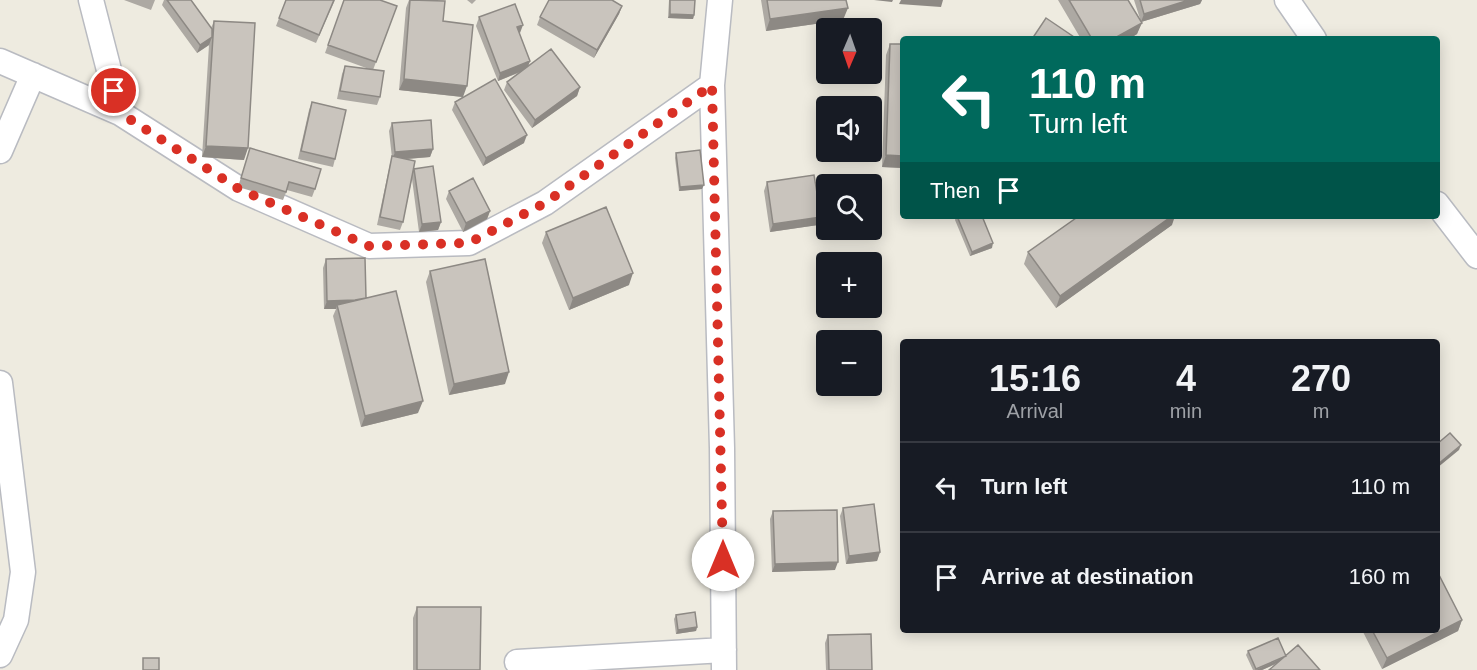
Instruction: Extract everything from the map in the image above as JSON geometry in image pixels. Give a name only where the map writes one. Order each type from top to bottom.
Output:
[{"type":"street","points":[[91,0],[120,113]]},
{"type":"street","points":[[517,662],[724,660],[722,448],[712,85],[720,0]]},
{"type":"street","points":[[1287,0],[1312,36]]},
{"type":"street","points":[[0,61],[120,113],[239,189],[369,246],[469,243],[545,203],[712,85]]},
{"type":"street","points":[[0,151],[33,75]]},
{"type":"street","points":[[1440,208],[1477,256]]},
{"type":"street","points":[[0,383],[23,572],[16,620],[0,655]]},
{"type":"building","points":[[167,0],[191,0],[212,29],[212,37],[200,45]]},
{"type":"building","points":[[286,0],[334,0],[319,35],[279,18]]},
{"type":"building","points":[[344,0],[380,0],[397,6],[376,62],[328,45]]},
{"type":"building","points":[[410,0],[445,1],[443,21],[473,25],[467,86],[404,79]]},
{"type":"building","points":[[549,0],[612,0],[622,6],[597,50],[540,17]]},
{"type":"building","points":[[670,0],[695,0],[694,15],[670,14]]},
{"type":"building","points":[[767,0],[846,0],[848,8],[770,19]]},
{"type":"building","points":[[1069,0],[1128,0],[1142,23],[1118,36],[1090,36]]},
{"type":"building","points":[[1140,0],[1189,0],[1144,14]]},
{"type":"building","points":[[515,4],[523,25],[517,27],[530,61],[500,73],[479,17]]},
{"type":"building","points":[[1046,18],[1073,36],[1034,36]]},
{"type":"building","points":[[214,21],[255,23],[248,148],[206,146]]},
{"type":"building","points":[[890,44],[900,44],[900,156],[886,155]]},
{"type":"building","points":[[551,49],[580,87],[535,120],[507,82]]},
{"type":"building","points":[[345,66],[384,71],[380,97],[340,91]]},
{"type":"building","points":[[495,79],[527,135],[486,158],[455,102]]},
{"type":"building","points":[[312,102],[346,110],[335,159],[301,151]]},
{"type":"building","points":[[431,120],[433,149],[395,152],[392,123]]},
{"type":"building","points":[[250,148],[321,169],[315,189],[289,182],[286,192],[241,178]]},
{"type":"building","points":[[700,150],[704,185],[680,187],[676,153]]},
{"type":"building","points":[[392,156],[415,161],[403,222],[380,217]]},
{"type":"building","points":[[433,166],[441,222],[422,224],[414,169]]},
{"type":"building","points":[[814,175],[816,218],[773,224],[767,182]]},
{"type":"building","points":[[473,178],[490,211],[466,223],[449,191]]},
{"type":"building","points":[[606,207],[633,273],[573,298],[546,232]]},
{"type":"building","points":[[958,219],[983,219],[993,243],[972,252]]},
{"type":"building","points":[[1075,219],[1168,219],[1060,296],[1028,252]]},
{"type":"building","points":[[365,258],[366,298],[327,301],[326,259]]},
{"type":"building","points":[[485,259],[509,372],[454,384],[430,271]]},
{"type":"building","points":[[396,291],[423,401],[365,416],[337,305]]},
{"type":"building","points":[[1450,433],[1461,445],[1440,462],[1440,441]]},
{"type":"building","points":[[874,504],[880,552],[849,556],[843,508]]},
{"type":"building","points":[[837,510],[838,562],[775,564],[773,511]]},
{"type":"building","points":[[1440,577],[1462,620],[1440,631]]},
{"type":"building","points":[[417,607],[481,607],[480,670],[417,670]]},
{"type":"building","points":[[695,612],[697,627],[678,630],[676,615]]},
{"type":"building","points":[[1374,633],[1436,633],[1387,658]]},
{"type":"building","points":[[871,634],[872,670],[829,670],[828,635]]},
{"type":"building","points":[[1278,638],[1286,656],[1256,669],[1248,651]]},
{"type":"building","points":[[1298,645],[1320,670],[1269,670]]},
{"type":"building","points":[[143,658],[159,658],[159,670],[143,670]]},
{"type":"route","points":[[114,91],[120,113],[239,189],[369,246],[469,243],[545,203],[655,128],[712,85],[723,560]]}]
